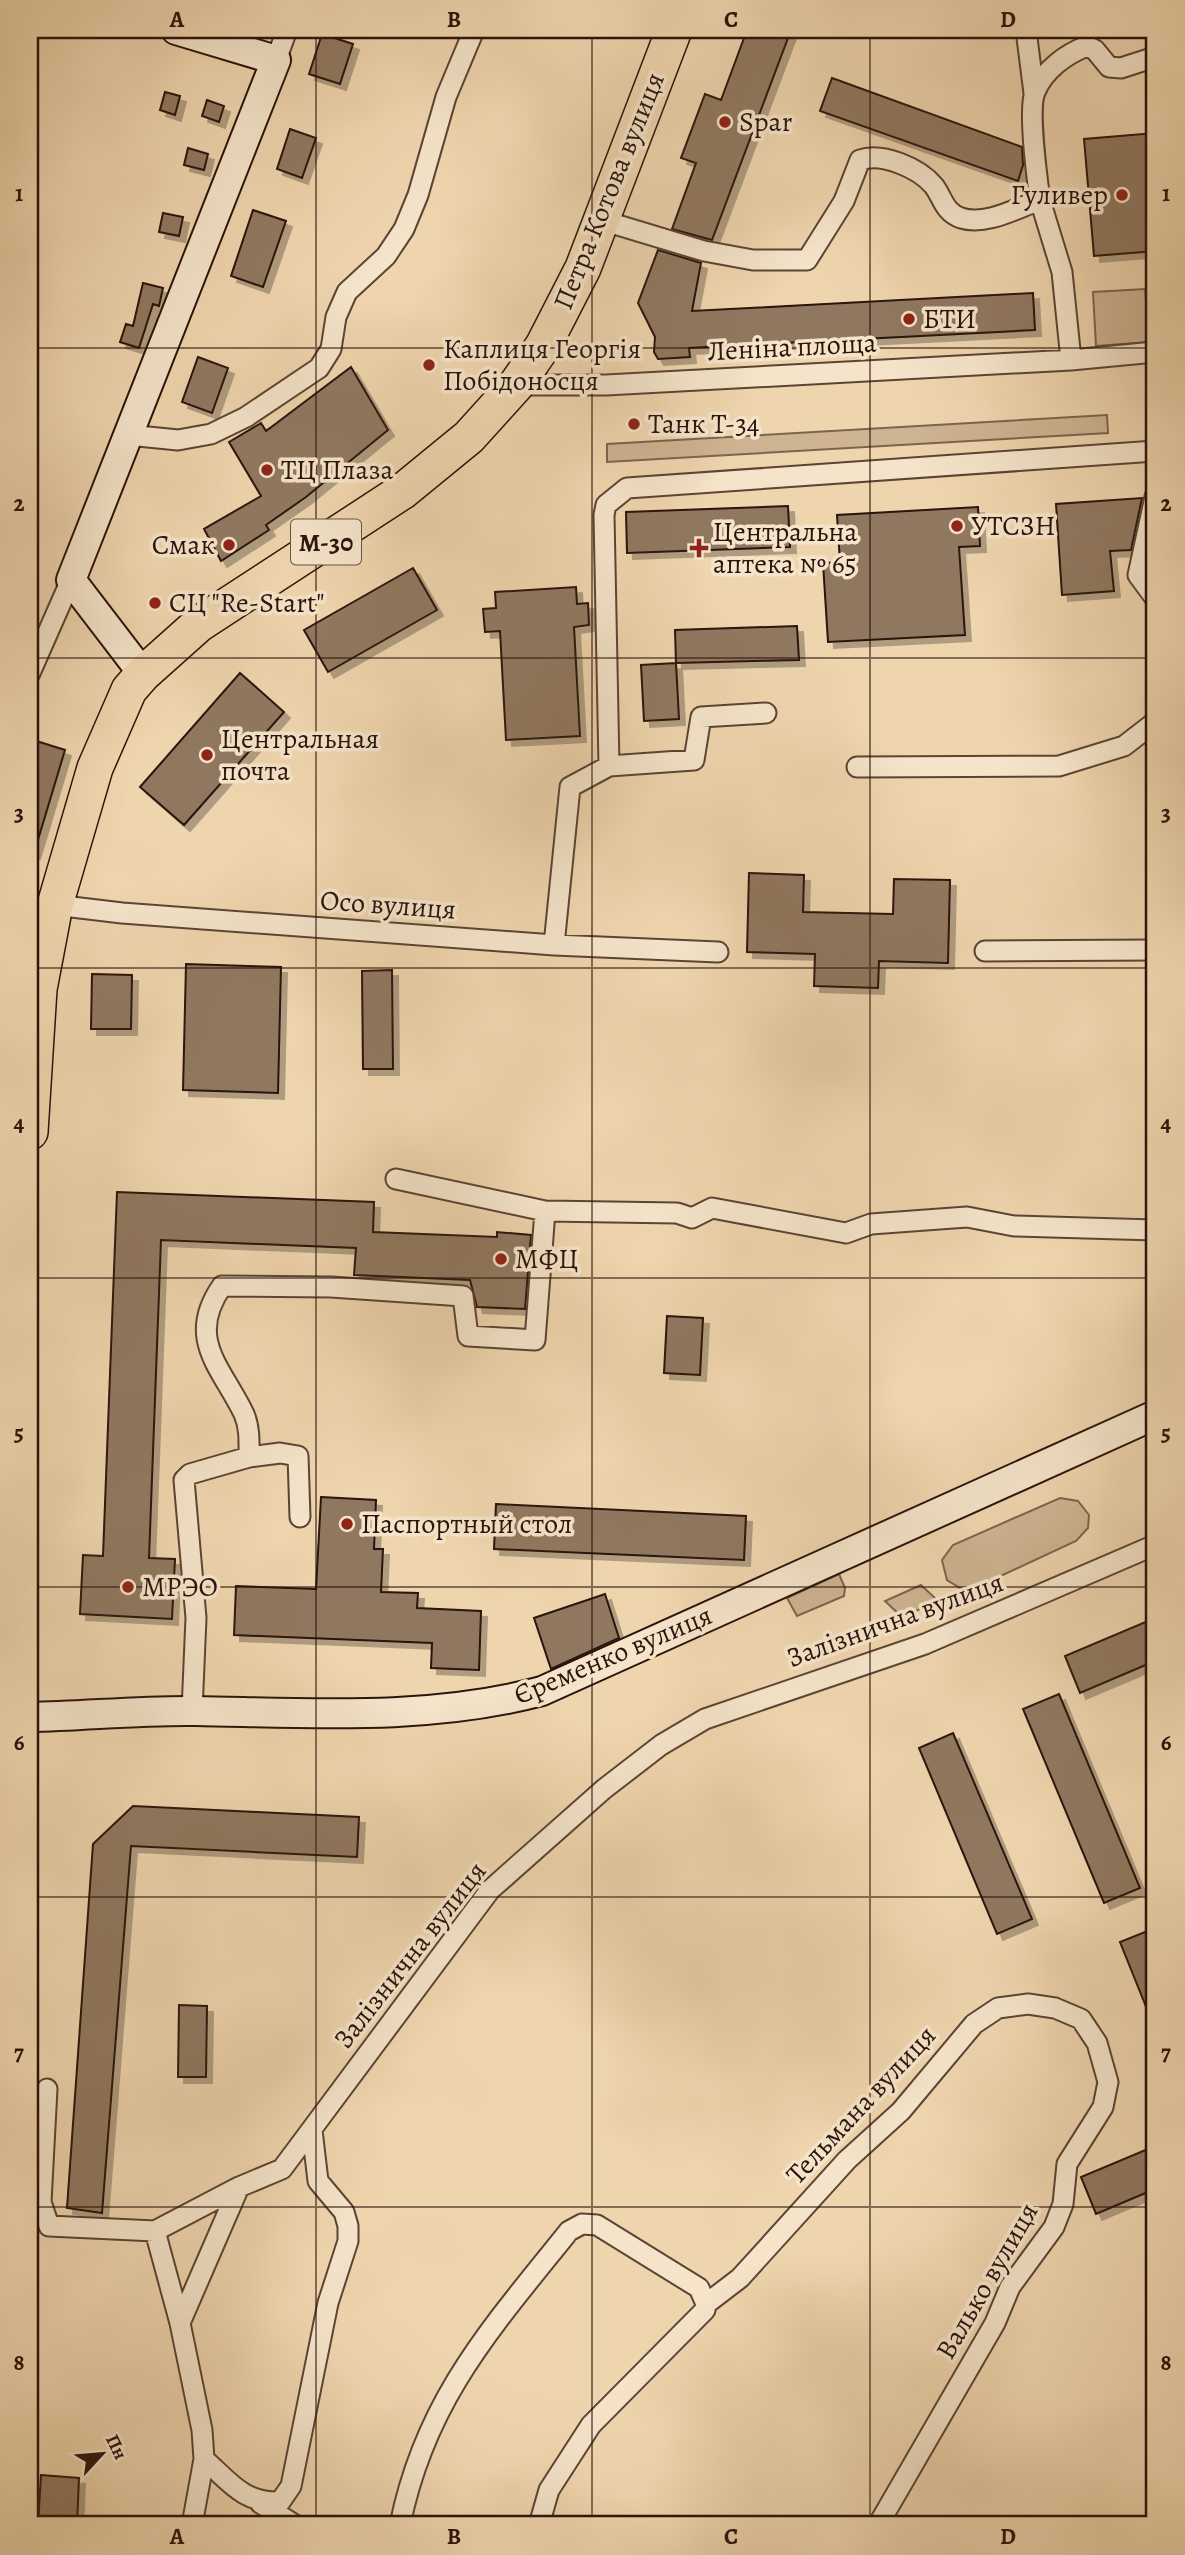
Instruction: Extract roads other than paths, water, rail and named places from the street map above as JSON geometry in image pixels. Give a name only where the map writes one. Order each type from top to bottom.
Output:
[{"type":"highway","name":"Петра Котова вулиця","points":[[516,385],[543,346],[572,293],[674,30]]},
{"type":"highway","name":"М-30","points":[[30,1132],[38,989],[55,905],[95,768],[136,682],[200,624],[403,491],[468,437],[516,385]]},
{"type":"street","points":[[176,30],[276,60]]},
{"type":"street","points":[[30,673],[71,580],[287,30]]},
{"type":"street","points":[[128,435],[178,440],[211,434],[246,417],[319,368],[331,349],[336,317],[347,292],[386,256],[404,229],[418,195],[446,97],[474,30]]},
{"type":"street","points":[[1026,30],[1034,93],[1035,157],[1040,200],[1062,272],[1071,360]]},
{"type":"street","points":[[1034,93],[1058,62],[1087,46],[1095,50],[1109,67],[1121,68],[1155,57]]},
{"type":"street","points":[[601,220],[704,251],[753,260],[807,260],[844,201],[860,160],[870,157],[892,161],[927,179],[948,210],[961,218],[979,220],[1040,200]]},
{"type":"street","name":"Леніна площа","points":[[516,385],[606,385],[1071,360],[1155,352]]},
{"type":"street","points":[[609,766],[604,515],[606,505],[627,488],[1155,451]]},
{"type":"street","points":[[1155,498],[1138,575],[1155,598]]},
{"type":"street","points":[[71,580],[136,682]]},
{"type":"street","points":[[554,945],[570,787],[609,766],[694,760],[701,717],[766,713]]},
{"type":"street","points":[[858,767],[1059,766],[1124,746],[1155,722]]},
{"type":"street","name":"Осо вулиця","points":[[55,905],[122,913],[554,945],[718,952]]},
{"type":"street","points":[[985,951],[1155,950]]},
{"type":"street","points":[[396,1179],[545,1211],[677,1213],[691,1217],[712,1208],[846,1233],[871,1224],[942,1217],[967,1217],[1014,1226],[1155,1230]]},
{"type":"street","points":[[249,1457],[249,1432],[244,1415],[223,1382],[209,1349],[206,1320],[211,1302],[222,1286],[331,1287],[463,1296],[468,1335],[535,1340],[545,1211]]},
{"type":"street","name":"Єременко вулиця","points":[[30,1717],[192,1711],[307,1714],[408,1712],[504,1701],[542,1691],[1155,1415]]},
{"type":"street","points":[[192,1711],[196,1618],[193,1561],[183,1500],[184,1480],[190,1475],[249,1457],[280,1453],[298,1456],[300,1517]]},
{"type":"street","name":"Залізнична вулиця","points":[[155,2231],[282,2169],[424,1975],[490,1890],[604,1788],[661,1745],[705,1718],[925,1644],[1155,1545]]},
{"type":"street","name":"Тельмана вулиця","points":[[539,2525],[549,2490],[592,2424],[618,2401],[705,2310],[706,2304],[740,2278],[847,2160],[901,2111],[974,2024],[998,2008],[1028,2004],[1055,2008],[1081,2019]]},
{"type":"street","name":"Валько вулиця","points":[[878,2525],[995,2323],[1010,2287],[1054,2227],[1063,2204],[1067,2164],[1103,2107],[1108,2082],[1105,2064],[1097,2043],[1081,2019]]},
{"type":"street","points":[[47,2088],[41,2202],[49,2227],[155,2231],[180,2323],[202,2430],[204,2459],[192,2525]]},
{"type":"street","points":[[260,2503],[280,2502],[291,2486],[328,2303],[348,2241],[348,2225],[344,2212],[318,2181],[312,2130]]},
{"type":"street","points":[[180,2323],[239,2188]]},
{"type":"street","points":[[400,2525],[407,2494],[429,2428],[465,2363],[569,2231],[582,2224],[597,2225],[699,2288],[706,2304]]},
{"type":"street","points":[[204,2459],[245,2496],[295,2525]]},
{"type":"place","name":"Spar","points":[[725,122]]},
{"type":"place","name":"Гуливер","points":[[1122,195]]},
{"type":"place","name":"БТИ","points":[[909,319]]},
{"type":"place","name":"Каплиця Георгія Побідоносця","points":[[429,365]]},
{"type":"place","name":"Танк Т-34","points":[[634,424]]},
{"type":"place","name":"ТЦ Плаза","points":[[267,470]]},
{"type":"place","name":"УТСЗН","points":[[957,526]]},
{"type":"place","name":"Смак","points":[[229,545]]},
{"type":"place","name":"Центральна аптека № 65","points":[[699,548]]},
{"type":"place","name":"СЦ \"Re-Start\"","points":[[155,603]]},
{"type":"place","name":"Центральная почта","points":[[207,755]]},
{"type":"place","name":"МФЦ","points":[[501,1259]]},
{"type":"place","name":"Паспортный стол","points":[[347,1524]]},
{"type":"place","name":"МРЭО","points":[[128,1587]]}]
